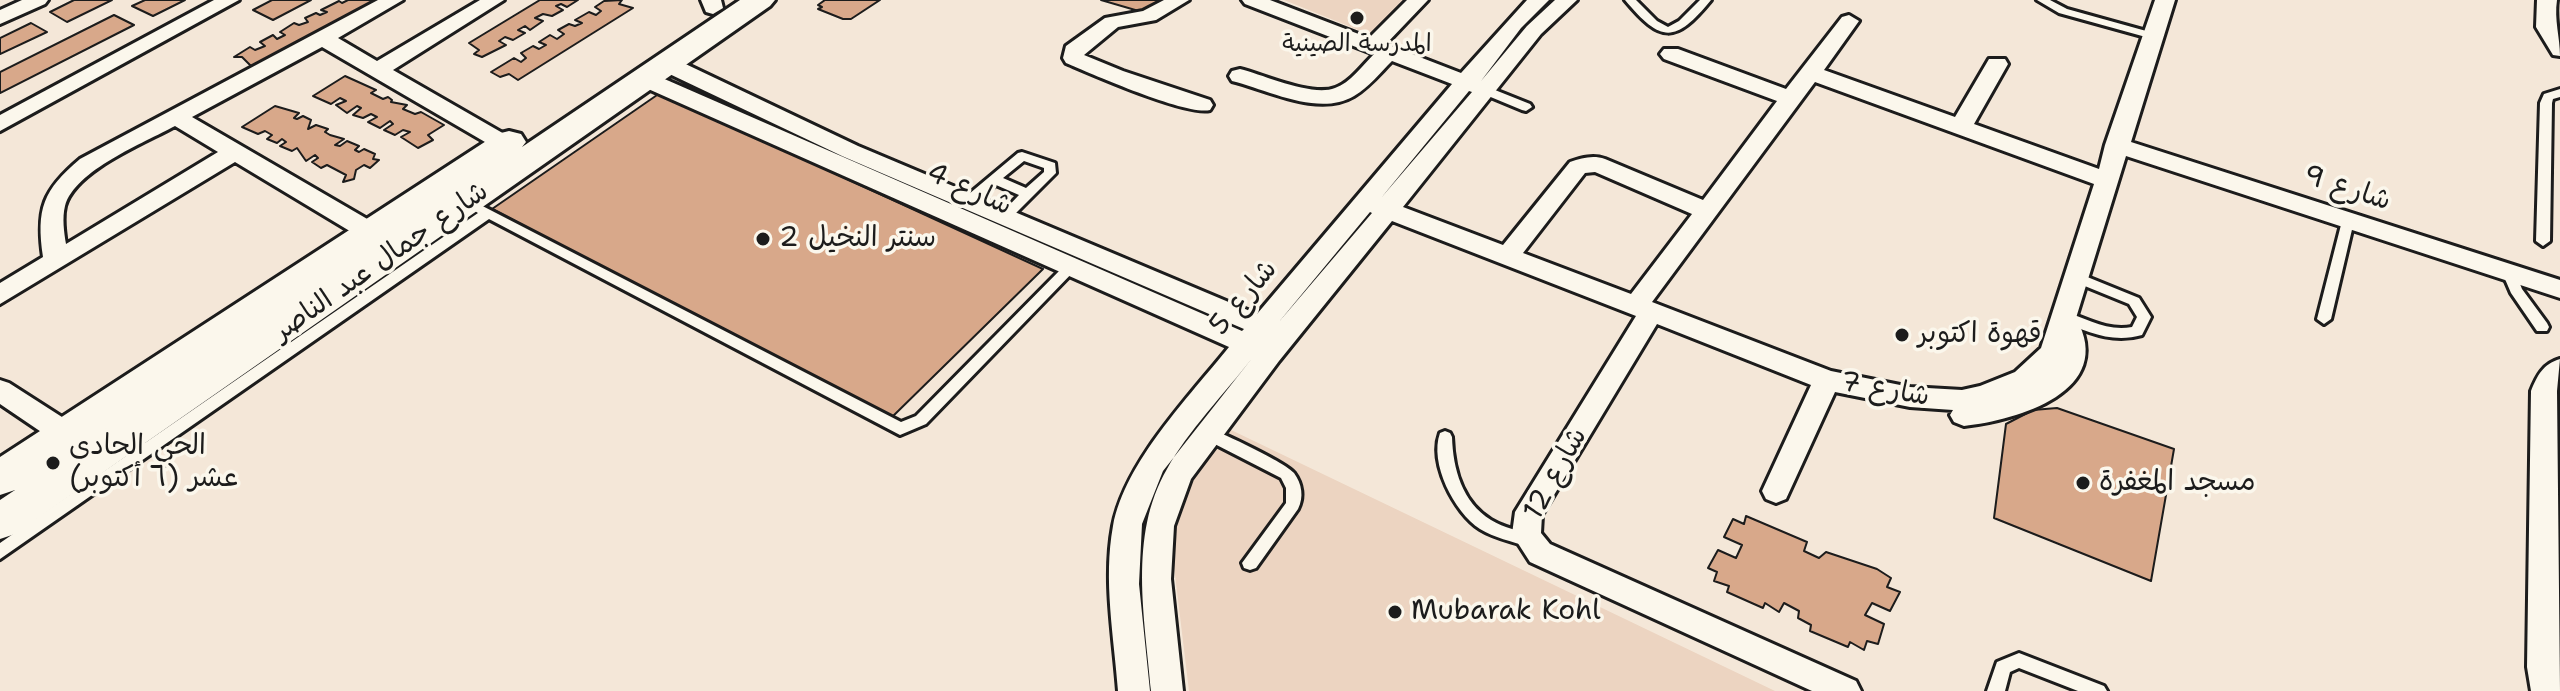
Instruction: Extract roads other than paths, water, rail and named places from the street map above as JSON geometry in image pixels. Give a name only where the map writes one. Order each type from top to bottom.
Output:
[{"type":"main road","name":"شارع جمال عبد الناصر","points":[[0,522],[477,208],[656,72],[760,0]]},
{"type":"main road","name":"شارع جمال عبد الناصر","points":[[7,464],[66,434],[716,3]]},
{"type":"street","points":[[0,18],[38,0]]},
{"type":"street","points":[[0,104],[196,0]]},
{"type":"street","points":[[0,124],[229,0]]},
{"type":"street","points":[[56,261],[50,215],[54,198],[67,181],[88,164],[393,0]]},
{"type":"street","points":[[1179,0],[1149,16],[1112,22],[1073,51],[1074,58],[1104,72],[1202,105]]},
{"type":"street","points":[[1252,0],[1475,86]]},
{"type":"street","points":[[1240,76],[1320,97],[1344,93],[1418,0]]},
{"type":"street","name":"شارع 5","points":[[1134,691],[1124,584],[1128,524],[1151,466],[1266,340],[1378,206],[1475,86],[1514,24],[1539,0]]},
{"type":"street","name":"شارع 5","points":[[1475,86],[1567,0]]},
{"type":"street","points":[[2060,326],[2165,0]]},
{"type":"street","points":[[2547,0],[2543,22],[2547,35],[2560,50]]},
{"type":"street","points":[[377,70],[487,1]]},
{"type":"street","name":"شارع 12","points":[[1845,691],[1540,553],[1528,540],[1524,526],[1643,310],[1705,210],[1849,21]]},
{"type":"street","points":[[322,38],[505,144]]},
{"type":"street","points":[[1671,54],[1789,98]]},
{"type":"street","points":[[1961,127],[1997,64]]},
{"type":"street","name":"شارع 4","points":[[656,72],[1004,217],[1266,340]]},
{"type":"street","name":"شارع 4","points":[[656,72],[1070,268],[1266,340]]},
{"type":"street","points":[[1809,72],[2106,180]]},
{"type":"street","points":[[176,117],[372,233]]},
{"type":"street","name":"شارع 9","points":[[2119,138],[2348,221],[2560,289]]},
{"type":"street","name":"شارع 9","points":[[2119,138],[2560,270]]},
{"type":"street","points":[[0,295],[235,152]]},
{"type":"street","points":[[1507,257],[1578,167],[1587,163],[1597,164],[1705,210]]},
{"type":"street","name":"شارع 7","points":[[1378,206],[1827,380],[1877,404],[1924,415],[1974,414],[2006,408],[2039,396],[2051,388],[2073,357],[2073,339],[2060,326]]},
{"type":"street","name":"شارع 5","points":[[1167,691],[1156,579],[1160,526],[1178,474],[1208,434],[1266,340]]},
{"type":"street","points":[[2547,691],[2543,667],[2544,391],[2549,379],[2560,369]]},
{"type":"street","points":[[1776,491],[1827,380]]},
{"type":"street","points":[[0,390],[66,434]]},
{"type":"lane","points":[[1633,1],[1657,29],[1666,33],[1676,31],[1706,0]]},
{"type":"lane","points":[[2042,0],[2063,11],[2153,36]]},
{"type":"lane","points":[[1475,86],[1526,107]]},
{"type":"lane","points":[[2543,241],[2546,103],[2548,97],[2560,93]]},
{"type":"lane","points":[[967,202],[1022,156],[1051,166],[1050,173],[1004,217]]},
{"type":"lane","points":[[994,179],[1028,194]]},
{"type":"lane","points":[[0,552],[477,208],[900,429],[921,420],[1070,268]]},
{"type":"lane","points":[[2324,319],[2348,221]]},
{"type":"lane","points":[[2509,272],[2516,290],[2542,327]]},
{"type":"lane","points":[[2060,326],[2127,335],[2137,331],[2144,317],[2134,301],[2075,277]]},
{"type":"lane","points":[[1208,434],[1286,474],[1292,482],[1295,494],[1293,505],[1250,563]]},
{"type":"lane","points":[[1445,437],[1445,460],[1451,483],[1465,505],[1486,525],[1528,540]]},
{"type":"lane","points":[[1996,691],[2003,667],[2019,660],[2098,691]]},
{"type":"place","name":"المدرسة الصينية","points":[[1357,18]]},
{"type":"place","name":"سنتر النخيل 2","points":[[763,239]]},
{"type":"place","name":"قهوة اكتوبر","points":[[1902,335]]},
{"type":"place","name":"الحي الحادي عشر (٦ أكتوبر)","points":[[53,463]]},
{"type":"place","name":"مسجد المغفرة","points":[[2083,483]]},
{"type":"place","name":"Mubarak Kohl","points":[[1395,612]]}]
